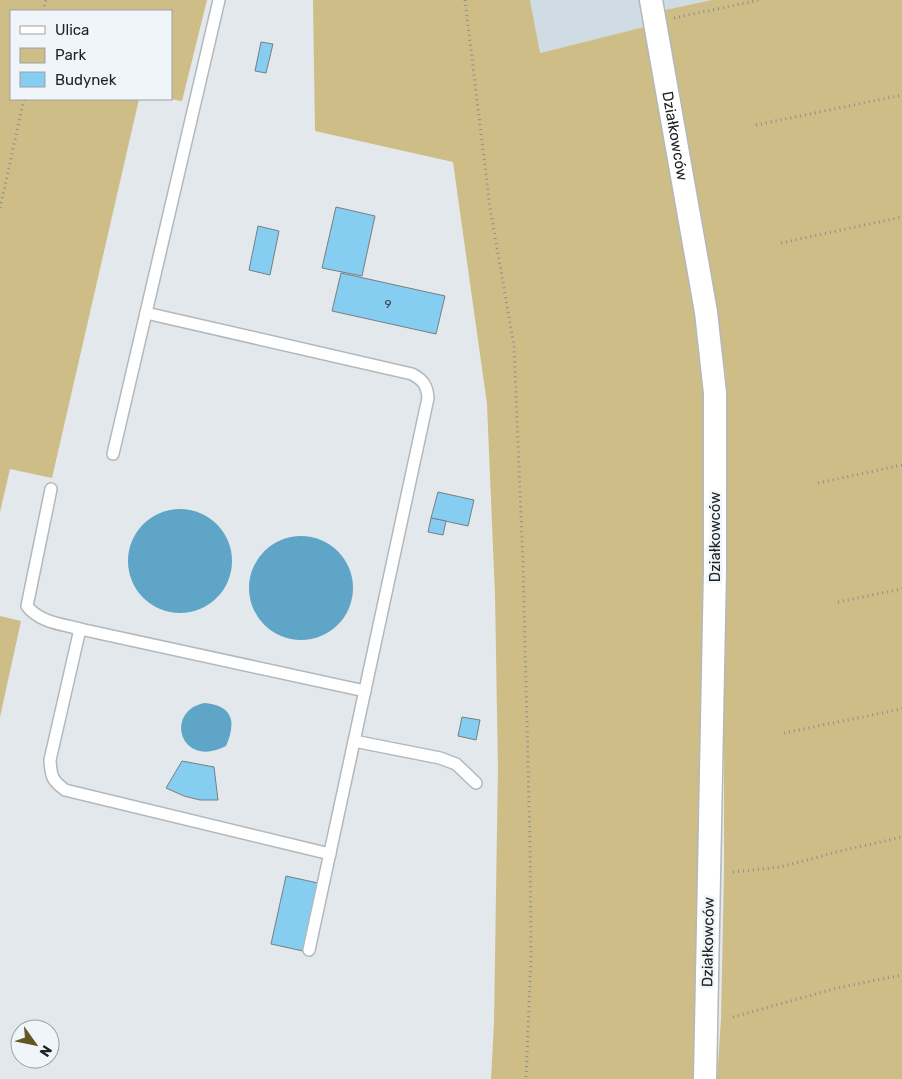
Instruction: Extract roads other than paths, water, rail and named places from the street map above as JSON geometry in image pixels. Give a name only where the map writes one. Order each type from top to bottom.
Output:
[{"type":"street","name":"Działkowców","points":[[653,11],[706,312],[715,393],[714,588],[705,1079]]},
{"type":"lane","points":[[113,454],[218,0]]},
{"type":"lane","points":[[146,313],[412,374],[421,380],[427,388],[428,398],[310,950]]},
{"type":"lane","points":[[52,490],[27,606],[33,614],[46,621],[80,629],[365,691]]},
{"type":"lane","points":[[80,629],[50,760],[51,773],[55,782],[66,790],[330,854]]},
{"type":"lane","points":[[354,741],[440,758],[456,764],[476,783]]},
{"type":"water","points":[[180,509],[200,513],[217,524],[228,541],[232,561],[228,581],[217,598],[200,609],[180,613],[160,609],[143,598],[132,581],[128,561],[132,541],[143,524],[160,513]]},
{"type":"water","points":[[301,536],[321,540],[338,551],[349,568],[353,588],[349,608],[338,625],[321,636],[301,640],[281,636],[264,625],[253,608],[249,588],[253,568],[264,551],[281,540]]},
{"type":"water","points":[[205,703],[222,708],[230,717],[231,723],[226,746],[210,751],[197,750],[188,745],[182,736],[181,726],[184,716],[192,708]]}]
